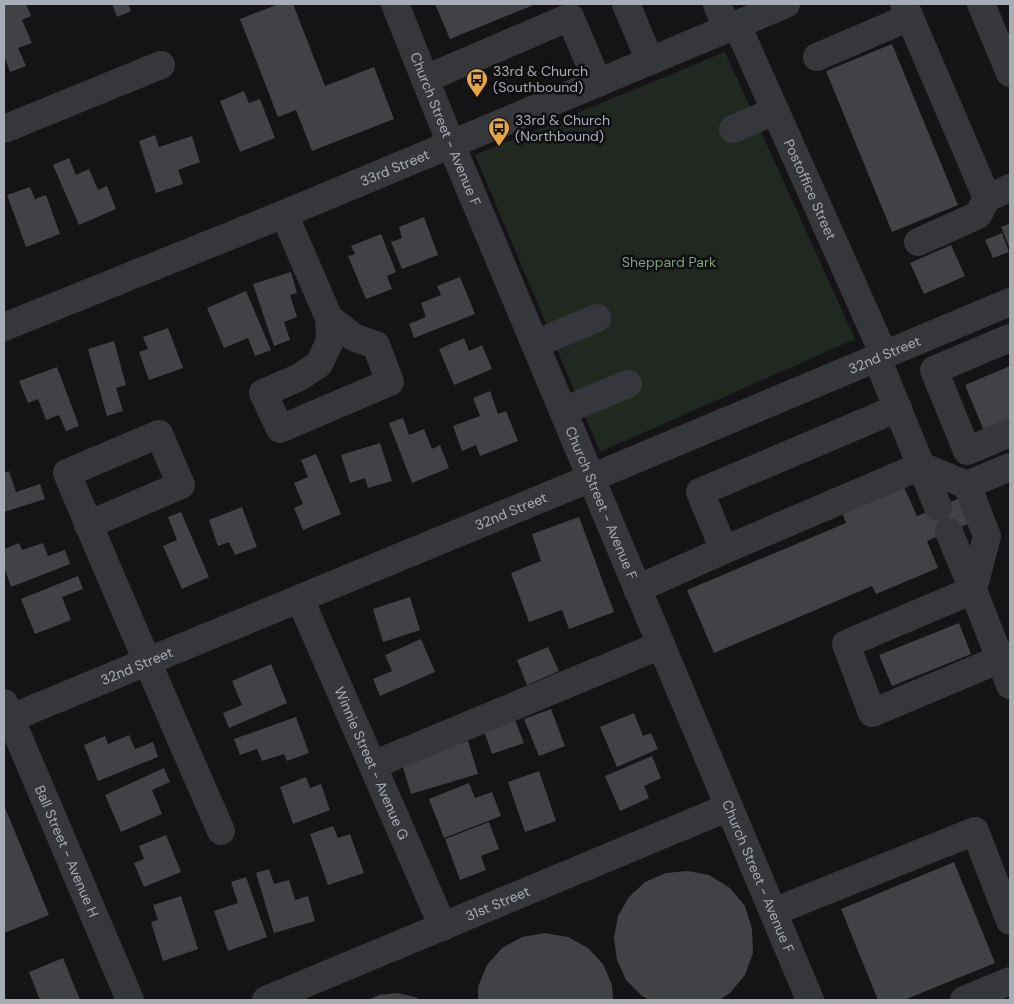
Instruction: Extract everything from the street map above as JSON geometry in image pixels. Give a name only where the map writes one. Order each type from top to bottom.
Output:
[{"type":"street","name":"Church Street - Avenue F","points":[[395,4],[451,144],[810,1000]]},
{"type":"street","points":[[626,4],[650,61]]},
{"type":"street","name":"Postoffice Street","points":[[717,4],[732,27],[775,111],[881,356],[898,408],[938,507]]},
{"type":"street","name":"33rd Street","points":[[5,323],[284,214],[786,4]]},
{"type":"street","points":[[981,4],[1010,73]]},
{"type":"street","points":[[816,57],[907,11],[998,193],[978,215],[918,242]]},
{"type":"street","points":[[425,79],[570,17],[598,83]]},
{"type":"street","points":[[4,129],[161,66]]},
{"type":"street","points":[[733,129],[775,111]]},
{"type":"street","points":[[284,214],[329,318],[330,340],[319,364],[300,378],[264,393],[280,429],[390,382],[376,346],[355,338],[329,318]]},
{"type":"street","name":"32nd Street","points":[[7,711],[147,662],[1010,302]]},
{"type":"street","points":[[535,344],[597,318]]},
{"type":"street","points":[[1010,338],[934,370],[967,450],[1010,433]]},
{"type":"street","points":[[563,411],[628,384]]},
{"type":"street","points":[[724,550],[700,492],[898,408]]},
{"type":"street","points":[[637,589],[921,466],[967,485],[1010,467]]},
{"type":"street","points":[[967,485],[987,536],[973,590]]},
{"type":"street","points":[[88,525],[221,831]]},
{"type":"street","points":[[949,532],[973,590],[1005,657],[1010,685]]},
{"type":"street","points":[[973,590],[846,644],[872,713],[1005,657]]},
{"type":"street","name":"Winnie Street - Avenue G","points":[[300,598],[443,927]]},
{"type":"street","points":[[372,765],[661,645]]},
{"type":"street","name":"Ball Street - Avenue H","points":[[7,711],[130,1000]]},
{"type":"street","name":"31st Street","points":[[266,1000],[729,807]]},
{"type":"street","points":[[773,912],[975,830],[1010,921]]},
{"type":"street","points":[[964,1000],[1010,981]]},
{"type":"green space","name":"Sheppard Park","points":[[725,52],[855,339],[600,452],[475,155]]},
{"type":"building","points":[[4,4],[26,4],[31,16],[22,20],[32,43],[18,48],[26,66],[10,72],[4,56]]},
{"type":"building","points":[[112,4],[128,4],[131,11],[117,17]]},
{"type":"building","points":[[279,4],[293,4],[325,86],[374,67],[394,119],[312,151],[296,110],[278,117],[240,19]]},
{"type":"building","points":[[435,4],[536,4],[450,39]]},
{"type":"building","points":[[892,44],[958,205],[892,232],[826,71]]},
{"type":"building","points":[[244,91],[249,103],[260,99],[275,138],[240,152],[220,101]]},
{"type":"building","points":[[155,135],[159,147],[192,136],[200,162],[178,170],[183,184],[156,193],[139,141]]},
{"type":"building","points":[[69,158],[76,175],[89,169],[98,190],[107,186],[116,209],[79,225],[53,165]]},
{"type":"building","points":[[30,187],[35,199],[46,195],[60,234],[26,247],[7,195]]},
{"type":"building","points":[[424,217],[438,255],[402,269],[391,242],[402,238],[399,227]]},
{"type":"building","points":[[1010,223],[1010,249],[1001,227]]},
{"type":"building","points":[[1002,233],[1009,252],[993,258],[985,240]]},
{"type":"building","points":[[381,234],[396,272],[387,276],[392,289],[366,299],[348,256],[355,254],[351,246]]},
{"type":"building","points":[[951,245],[965,276],[924,294],[910,263]]},
{"type":"building","points":[[291,272],[297,293],[290,295],[297,317],[284,322],[290,340],[274,346],[253,284]]},
{"type":"building","points":[[460,277],[475,314],[414,338],[409,324],[426,317],[421,303],[441,295],[437,286]]},
{"type":"building","points":[[246,291],[271,350],[255,356],[248,338],[224,348],[207,308]]},
{"type":"building","points":[[168,328],[183,368],[149,380],[139,352],[148,349],[143,337]]},
{"type":"building","points":[[464,338],[469,351],[482,345],[492,369],[454,385],[439,349]]},
{"type":"building","points":[[114,341],[126,385],[116,388],[123,411],[107,416],[88,349]]},
{"type":"building","points":[[1010,366],[1010,420],[984,431],[965,385]]},
{"type":"building","points":[[57,367],[79,426],[66,431],[59,415],[46,420],[38,399],[28,403],[19,381]]},
{"type":"building","points":[[490,391],[498,414],[506,411],[518,441],[480,456],[476,445],[462,451],[453,426],[480,416],[473,398]]},
{"type":"building","points":[[403,418],[409,435],[424,429],[432,449],[440,445],[449,468],[412,483],[389,423]]},
{"type":"building","points":[[380,443],[392,481],[368,488],[365,478],[350,483],[341,455]]},
{"type":"building","points":[[316,454],[341,514],[303,530],[294,508],[303,504],[294,483],[308,477],[301,460]]},
{"type":"building","points":[[9,471],[16,492],[40,484],[45,499],[4,512],[4,473]]},
{"type":"building","points":[[904,487],[917,516],[960,498],[970,523],[927,541],[938,568],[876,594],[872,586],[714,653],[687,590],[846,523],[842,513]]},
{"type":"building","points":[[242,507],[257,547],[235,555],[229,542],[218,546],[209,520]]},
{"type":"building","points":[[181,512],[209,577],[182,589],[163,546],[177,540],[168,517]]},
{"type":"building","points":[[579,517],[614,612],[569,629],[562,610],[529,622],[511,573],[541,561],[532,534]]},
{"type":"building","points":[[19,543],[22,550],[43,543],[48,556],[65,550],[70,564],[11,587],[4,567],[4,549]]},
{"type":"building","points":[[78,576],[83,589],[62,597],[71,620],[35,634],[21,599]]},
{"type":"building","points":[[410,597],[420,630],[383,642],[373,609]]},
{"type":"building","points":[[959,623],[971,654],[892,686],[879,655]]},
{"type":"building","points":[[421,639],[435,672],[380,696],[373,679],[392,671],[385,655]]},
{"type":"building","points":[[548,647],[559,671],[527,685],[517,660]]},
{"type":"building","points":[[271,664],[287,703],[229,728],[223,713],[242,705],[232,681]]},
{"type":"building","points":[[551,709],[565,746],[539,756],[524,719]]},
{"type":"building","points":[[634,713],[643,736],[651,733],[658,749],[617,767],[600,727]]},
{"type":"building","points":[[296,717],[309,753],[287,761],[284,754],[262,761],[257,749],[240,755],[234,739]]},
{"type":"building","points":[[515,720],[524,743],[492,754],[484,731]]},
{"type":"building","points":[[129,735],[135,749],[153,742],[158,757],[98,781],[84,745],[105,736],[108,744]]},
{"type":"building","points":[[468,741],[478,774],[411,794],[401,761]]},
{"type":"building","points":[[652,756],[661,778],[644,786],[649,798],[620,811],[605,776]]},
{"type":"building","points":[[164,768],[170,782],[152,790],[162,814],[121,832],[105,795]]},
{"type":"building","points":[[539,771],[556,821],[525,832],[508,782]]},
{"type":"building","points":[[306,777],[310,788],[321,784],[330,810],[293,824],[280,787]]},
{"type":"building","points":[[469,783],[475,798],[492,792],[501,816],[444,838],[429,799]]},
{"type":"building","points":[[4,805],[49,915],[4,933]]},
{"type":"building","points":[[489,822],[499,849],[481,856],[486,870],[460,880],[445,839]]},
{"type":"building","points":[[333,826],[338,838],[350,834],[364,873],[328,885],[310,834]]},
{"type":"building","points":[[166,835],[181,872],[144,887],[134,863],[144,859],[139,846]]},
{"type":"building","points":[[954,862],[995,963],[904,1000],[878,1000],[841,909]]},
{"type":"building","points":[[269,869],[274,884],[289,880],[295,900],[308,896],[315,921],[274,933],[256,873]]},
{"type":"building","points":[[688,871],[709,875],[730,888],[745,906],[752,929],[753,953],[745,975],[730,993],[719,1000],[649,1000],[642,996],[626,980],[617,960],[614,938],[618,916],[629,897],[645,882],[666,873]]},
{"type":"building","points":[[246,877],[267,937],[228,951],[214,911],[238,903],[231,882]]},
{"type":"building","points":[[181,896],[198,949],[163,961],[151,922],[158,920],[153,905]]},
{"type":"building","points":[[545,933],[568,937],[588,948],[603,964],[612,985],[613,1000],[478,1000],[478,987],[487,965],[502,948],[522,937]]},
{"type":"building","points":[[63,958],[80,1000],[40,1000],[29,972]]},
{"type":"building","points":[[397,993],[421,1000],[368,1000],[379,995]]},
{"type":"place","name":"33rd & Church (Southbound)","points":[[477,98]]},
{"type":"place","name":"33rd & Church (Northbound)","points":[[499,147]]}]
